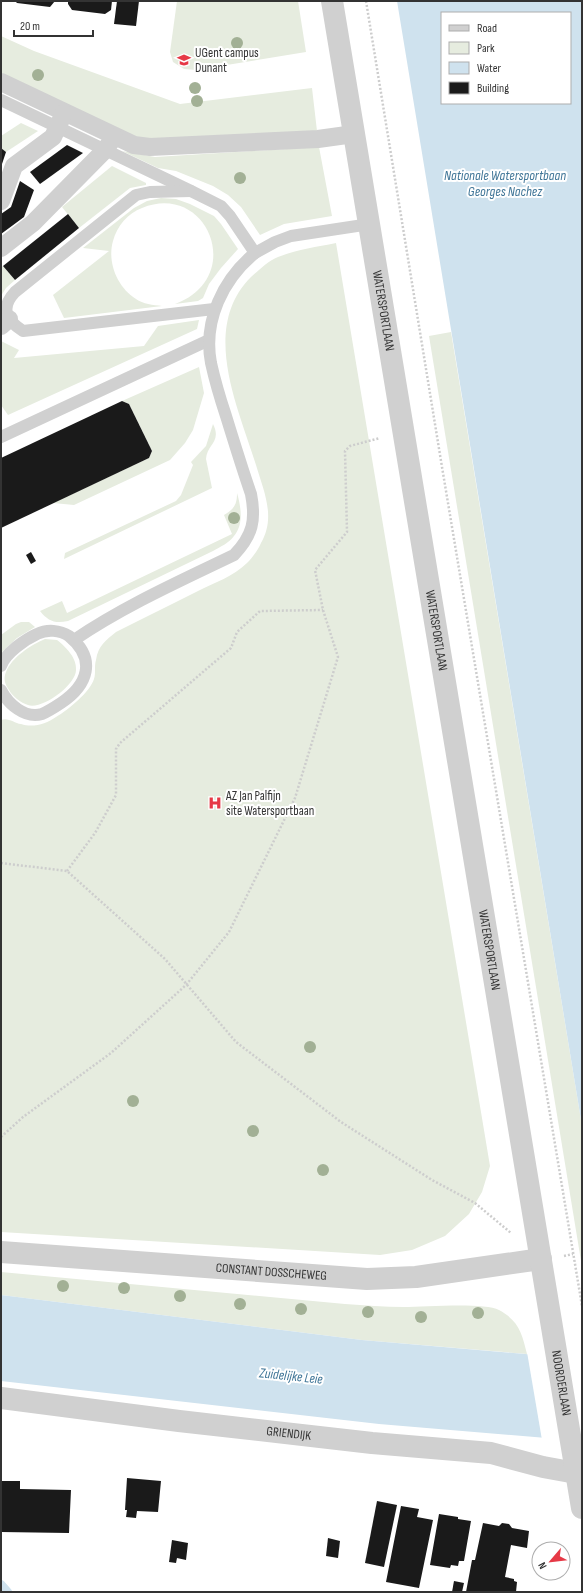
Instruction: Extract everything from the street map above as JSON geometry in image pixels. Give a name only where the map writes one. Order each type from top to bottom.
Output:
[{"type":"street","name":"WATERSPORTLAAN","points":[[332,1],[541,1259]]},
{"type":"street","points":[[3,92],[109,143],[150,147],[318,139],[354,134]]},
{"type":"street","points":[[1,201],[14,166],[54,137],[61,120]]},
{"type":"street","points":[[1,248],[33,223],[109,143]]},
{"type":"street","name":"CONSTANT DOSSCHEWEG","points":[[1,1252],[366,1279],[416,1277],[541,1259]]},
{"type":"street","name":"NOORDERLAAN","points":[[541,1259],[582,1508]]},
{"type":"street","name":"GRIENDIJK","points":[[1,1398],[179,1421],[372,1443],[491,1453],[543,1467],[575,1465]]},
{"type":"lane","points":[[109,143],[191,191],[221,206],[230,216],[255,253]]},
{"type":"lane","points":[[191,191],[150,192],[136,195],[11,296],[7,300],[5,322],[24,331],[32,331],[214,309]]},
{"type":"lane","points":[[74,640],[169,587],[234,555],[241,548],[251,531],[254,512],[251,494],[211,362],[209,340],[214,309],[228,281],[243,262],[255,253],[275,242],[291,236],[370,224]]},
{"type":"lane","points":[[1,437],[209,340]]},
{"type":"lane","points":[[1,666],[2,662],[28,638],[41,632],[53,630],[65,633],[74,640],[82,650],[86,661],[86,672],[81,686],[52,710],[41,714],[28,714],[15,707],[2,697]]},
{"type":"path","points":[[366,1],[439,452],[582,1306]]},
{"type":"path","points":[[1,1137],[23,1117],[111,1053],[186,985],[229,932],[295,798],[338,657],[323,610],[315,570],[347,532],[345,451],[350,446],[404,434]]},
{"type":"path","points":[[67,871],[95,833],[116,795],[116,750],[120,743],[231,648],[237,632],[260,611],[323,610]]},
{"type":"path","points":[[1,863],[67,871],[164,959],[236,1042],[341,1122],[432,1180],[475,1202],[511,1233]]},
{"type":"green space","points":[[177,1],[298,1],[306,52],[196,70],[184,69],[173,62],[170,52]]},
{"type":"green space","points":[[1,36],[34,51],[180,104],[312,88],[317,131],[150,139],[136,138],[1,73]]},
{"type":"green space","points":[[21,123],[38,131],[6,152],[1,148],[1,136]]},
{"type":"green space","points":[[319,147],[332,216],[284,224],[260,235],[241,207],[228,195],[213,186],[176,171],[158,168],[122,151],[155,157]]},
{"type":"green space","points":[[112,166],[146,183],[146,185],[130,188],[79,228],[62,207]]},
{"type":"green space","points":[[161,198],[176,199],[214,216],[238,249],[209,284],[203,298],[198,301],[175,304],[197,291],[209,274],[213,255],[210,236],[200,219],[185,208],[165,203],[142,208],[132,213],[117,230],[111,249],[111,257],[115,273],[129,294],[139,301],[162,306],[64,318],[53,295],[109,251],[83,248],[134,208],[147,201]]},
{"type":"green space","name":"AZ Jan Palfijn site Watersportbaan","points":[[336,243],[490,1166],[482,1192],[469,1214],[445,1236],[412,1250],[380,1255],[1,1232],[1,720],[11,720],[30,726],[48,722],[61,714],[78,700],[92,684],[95,677],[95,662],[97,655],[103,644],[112,635],[230,575],[242,568],[255,554],[260,546],[268,524],[267,504],[233,393],[225,344],[228,320],[236,297],[251,277],[267,263],[292,252]]},
{"type":"green space","points":[[3,266],[15,280],[6,288],[1,296],[1,267]]},
{"type":"green space","points":[[199,320],[197,329],[8,415],[1,405],[1,341],[19,350],[14,358],[144,346],[158,326]]},
{"type":"green space","points":[[451,332],[582,1126],[582,1267],[429,336]]},
{"type":"green space","points":[[199,367],[204,393],[193,430],[185,443],[170,460],[74,505],[53,503],[149,458],[152,451],[129,404],[122,401]]},
{"type":"green space","points":[[213,424],[216,435],[206,459],[212,488],[64,559],[65,553],[176,501],[181,495],[193,465],[191,462],[206,446]]},
{"type":"green space","points":[[237,493],[241,515],[239,526],[237,531],[227,543],[68,621],[52,621],[40,611],[62,601],[67,613],[232,534],[224,515],[234,506]]},
{"type":"green space","points":[[21,622],[29,622],[35,627],[17,638],[1,653],[1,635]]},
{"type":"green space","points":[[45,639],[57,640],[70,653],[75,661],[75,676],[65,689],[49,700],[34,706],[28,705],[14,697],[10,692],[6,684],[5,675],[17,657],[28,648]]},
{"type":"green space","points":[[1,1272],[345,1304],[397,1307],[481,1306],[499,1310],[506,1314],[515,1323],[519,1328],[527,1354],[362,1340],[1,1295]]},
{"type":"water","name":"Nationale Watersportbaan Georges Nachez","points":[[397,1],[582,1],[582,1126]]},
{"type":"water","name":"Zuidelijke Leie","points":[[1,1295],[362,1340],[582,1359],[582,1441],[379,1424],[1,1381]]},
{"type":"pier","points":[[527,1352],[582,1357],[582,1443],[542,1440]]},
{"type":"building","points":[[15,1],[55,1],[50,7],[17,3]]},
{"type":"building","points":[[68,1],[112,1],[111,10],[105,14],[72,10],[68,4]]},
{"type":"building","points":[[117,1],[139,1],[136,26],[114,24]]},
{"type":"building","points":[[67,145],[83,153],[40,184],[30,172]]},
{"type":"building","points":[[1,148],[6,152],[1,167]]},
{"type":"building","points":[[20,181],[34,190],[24,217],[1,234],[1,214],[11,207]]},
{"type":"building","points":[[68,214],[79,228],[15,280],[3,266]]},
{"type":"building","points":[[122,401],[129,404],[152,451],[149,458],[1,528],[1,458]]},
{"type":"building","points":[[31,552],[36,561],[31,564],[26,555]]},
{"type":"building","points":[[127,1478],[161,1481],[158,1512],[137,1511],[136,1518],[126,1517]]},
{"type":"building","points":[[1,1481],[20,1481],[20,1489],[71,1490],[69,1533],[1,1532]]},
{"type":"building","points":[[377,1501],[397,1505],[384,1567],[365,1563]]},
{"type":"building","points":[[401,1506],[419,1509],[417,1517],[433,1520],[419,1588],[386,1582]]},
{"type":"building","points":[[439,1514],[471,1521],[464,1561],[459,1561],[458,1566],[451,1565],[450,1568],[430,1565]]},
{"type":"building","points":[[483,1523],[499,1526],[502,1523],[509,1524],[512,1528],[529,1531],[527,1548],[511,1545],[505,1577],[514,1579],[514,1581],[517,1582],[516,1592],[466,1592],[472,1560],[475,1560]]},
{"type":"building","points":[[328,1538],[340,1541],[338,1558],[326,1556]]},
{"type":"building","points":[[172,1540],[188,1543],[186,1560],[177,1558],[176,1563],[169,1562]]},
{"type":"building","points":[[454,1581],[464,1583],[462,1592],[452,1592]]},
{"type":"waterway","points":[[1,1584],[8,1592]]},
{"type":"place","name":"UGent campus Dunant","points":[[184,60]]},
{"type":"place","name":"AZ Jan Palfijn site Watersportbaan","points":[[215,803]]}]
